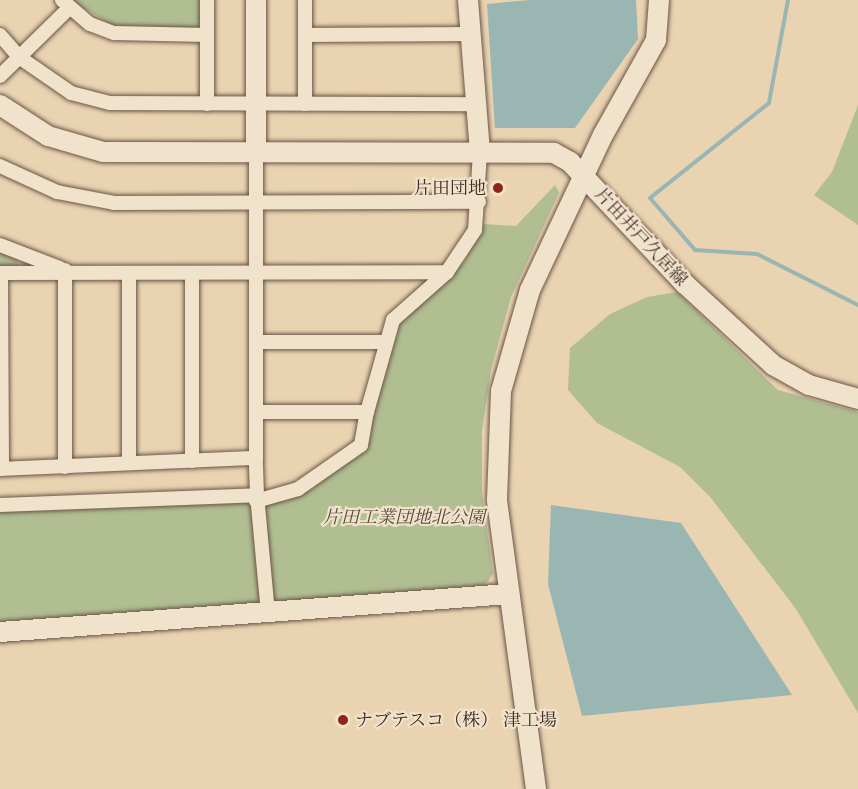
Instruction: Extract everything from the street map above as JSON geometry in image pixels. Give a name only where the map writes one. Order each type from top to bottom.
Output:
[{"type":"street","points":[[207,0],[207,105]]},
{"type":"street","points":[[256,0],[256,498],[268,614]]},
{"type":"street","points":[[305,0],[305,104]]},
{"type":"street","points":[[0,506],[256,498],[298,489],[361,445],[384,342],[403,307],[447,272],[470,240],[479,202],[480,153],[468,0]]},
{"type":"street","name":"片田井戸久居線","points":[[658,0],[654,46],[585,177],[685,284],[765,359],[809,385],[858,399]]},
{"type":"street","points":[[0,76],[65,4],[114,33],[207,35]]},
{"type":"street","points":[[305,35],[471,34]]},
{"type":"street","points":[[0,35],[19,57],[71,93],[110,103],[477,104]]},
{"type":"street","points":[[0,105],[48,136],[103,152],[554,153],[585,177],[530,290],[503,380],[495,468],[509,594],[536,789]]},
{"type":"street","points":[[0,166],[50,189],[102,201],[479,202]]},
{"type":"street","points":[[0,244],[65,270]]},
{"type":"street","points":[[256,458],[1,469],[1,273],[65,270],[129,274],[447,272]]},
{"type":"street","points":[[65,270],[66,466]]},
{"type":"street","points":[[192,273],[192,461]]},
{"type":"street","points":[[129,274],[129,463]]},
{"type":"street","points":[[256,342],[384,342]]},
{"type":"street","points":[[256,412],[367,412]]},
{"type":"street","points":[[0,632],[268,614],[509,594]]},
{"type":"green space","points":[[70,0],[202,0],[201,22],[196,29],[114,26]]},
{"type":"green space","points":[[858,105],[858,225],[814,195],[832,172]]},
{"type":"green space","name":"片田工業団地北公園","points":[[555,185],[559,193],[511,297],[491,370],[482,431],[482,492],[493,574],[481,591],[0,624],[0,509],[268,502],[364,448],[402,317],[465,261],[483,224],[516,226]]},
{"type":"green space","points":[[0,251],[17,258],[18,266],[0,267]]},
{"type":"green space","points":[[677,292],[778,390],[858,412],[858,713],[796,609],[711,498],[680,467],[597,423],[568,390],[570,348],[610,314],[647,297]]},
{"type":"water","points":[[530,0],[636,0],[638,39],[575,128],[495,128],[487,4]]},
{"type":"water","points":[[551,505],[681,523],[792,695],[582,716],[548,584]]},
{"type":"waterway","points":[[788,0],[769,103],[650,198],[695,250],[757,254],[858,305]]},
{"type":"place","name":"片田団地","points":[[498,188]]},
{"type":"place","name":"ナブテスコ（株） 津工場","points":[[343,720]]}]
